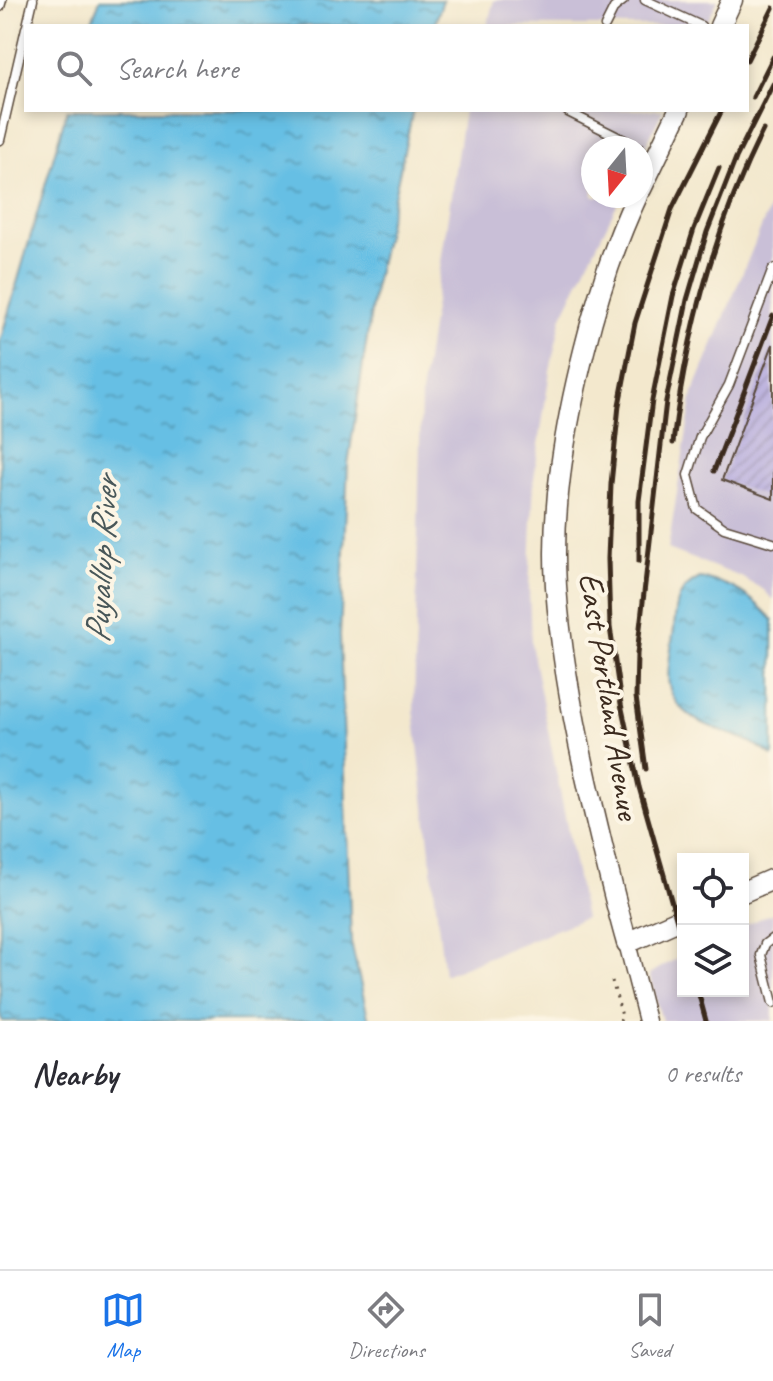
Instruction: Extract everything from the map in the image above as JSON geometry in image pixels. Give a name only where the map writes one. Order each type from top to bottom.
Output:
[{"type":"street","points":[[721,24],[732,0]]},
{"type":"street","points":[[653,142],[677,112]]},
{"type":"street","name":"East Portland Avenue","points":[[632,208],[594,309],[574,392],[555,533],[556,584],[569,691],[614,899],[647,1021]]},
{"type":"street","points":[[749,889],[773,879]]},
{"type":"street","points":[[627,943],[677,921]]},
{"type":"lane","points":[[0,7],[2,0]]},
{"type":"lane","points":[[27,24],[33,0]]},
{"type":"lane","points":[[606,24],[614,8],[624,0]]},
{"type":"lane","points":[[645,0],[697,24]]},
{"type":"lane","points":[[0,140],[24,36]]},
{"type":"lane","points":[[568,112],[616,136]]},
{"type":"lane","points":[[773,269],[729,385],[700,437],[688,475],[697,509],[724,528],[773,543]]},
{"type":"lane","points":[[773,938],[765,944],[761,955],[773,1003]]},
{"type":"path","points":[[612,981],[622,1016],[620,1021]]},
{"type":"shaded area","points":[[494,0],[718,0],[706,24],[488,24]]},
{"type":"shaded area","points":[[464,112],[662,112],[650,136],[581,136],[581,208],[615,208],[562,316],[550,370],[534,478],[529,589],[531,644],[585,918],[444,975],[414,710],[421,394]]},
{"type":"shaded area","points":[[773,199],[773,600],[764,590],[741,577],[668,549],[693,393]]},
{"type":"shaded area","points":[[773,913],[773,1021],[662,1021],[649,974],[677,958],[677,997],[749,997],[749,923]]},
{"type":"water","points":[[100,0],[443,0],[435,24],[91,24]]},
{"type":"water","name":"Puyallup River","points":[[66,112],[413,112],[375,284],[348,464],[340,635],[351,942],[369,1021],[2,1021],[0,342]]},
{"type":"water","points":[[700,578],[741,592],[773,620],[773,756],[750,742],[700,722],[680,707],[673,697],[668,673],[677,605],[686,588]]},
{"type":"building","points":[[773,344],[773,499],[722,480]]},
{"type":"railway","points":[[749,56],[773,8]]},
{"type":"railway","points":[[753,97],[773,57]]},
{"type":"railway","points":[[646,769],[636,697],[637,654],[666,401],[687,300],[707,232],[736,158],[773,84]]},
{"type":"railway","points":[[678,925],[639,787],[621,704],[610,627],[608,559],[611,484],[619,405],[635,323],[672,209],[721,112]]},
{"type":"railway","points":[[673,443],[686,363],[705,283],[731,205],[763,130]]},
{"type":"railway","points":[[639,561],[639,501],[652,400],[673,296],[694,229],[719,168]]},
{"type":"railway","points":[[714,471],[773,316]]},
{"type":"railway","points":[[700,997],[706,1021]]}]
